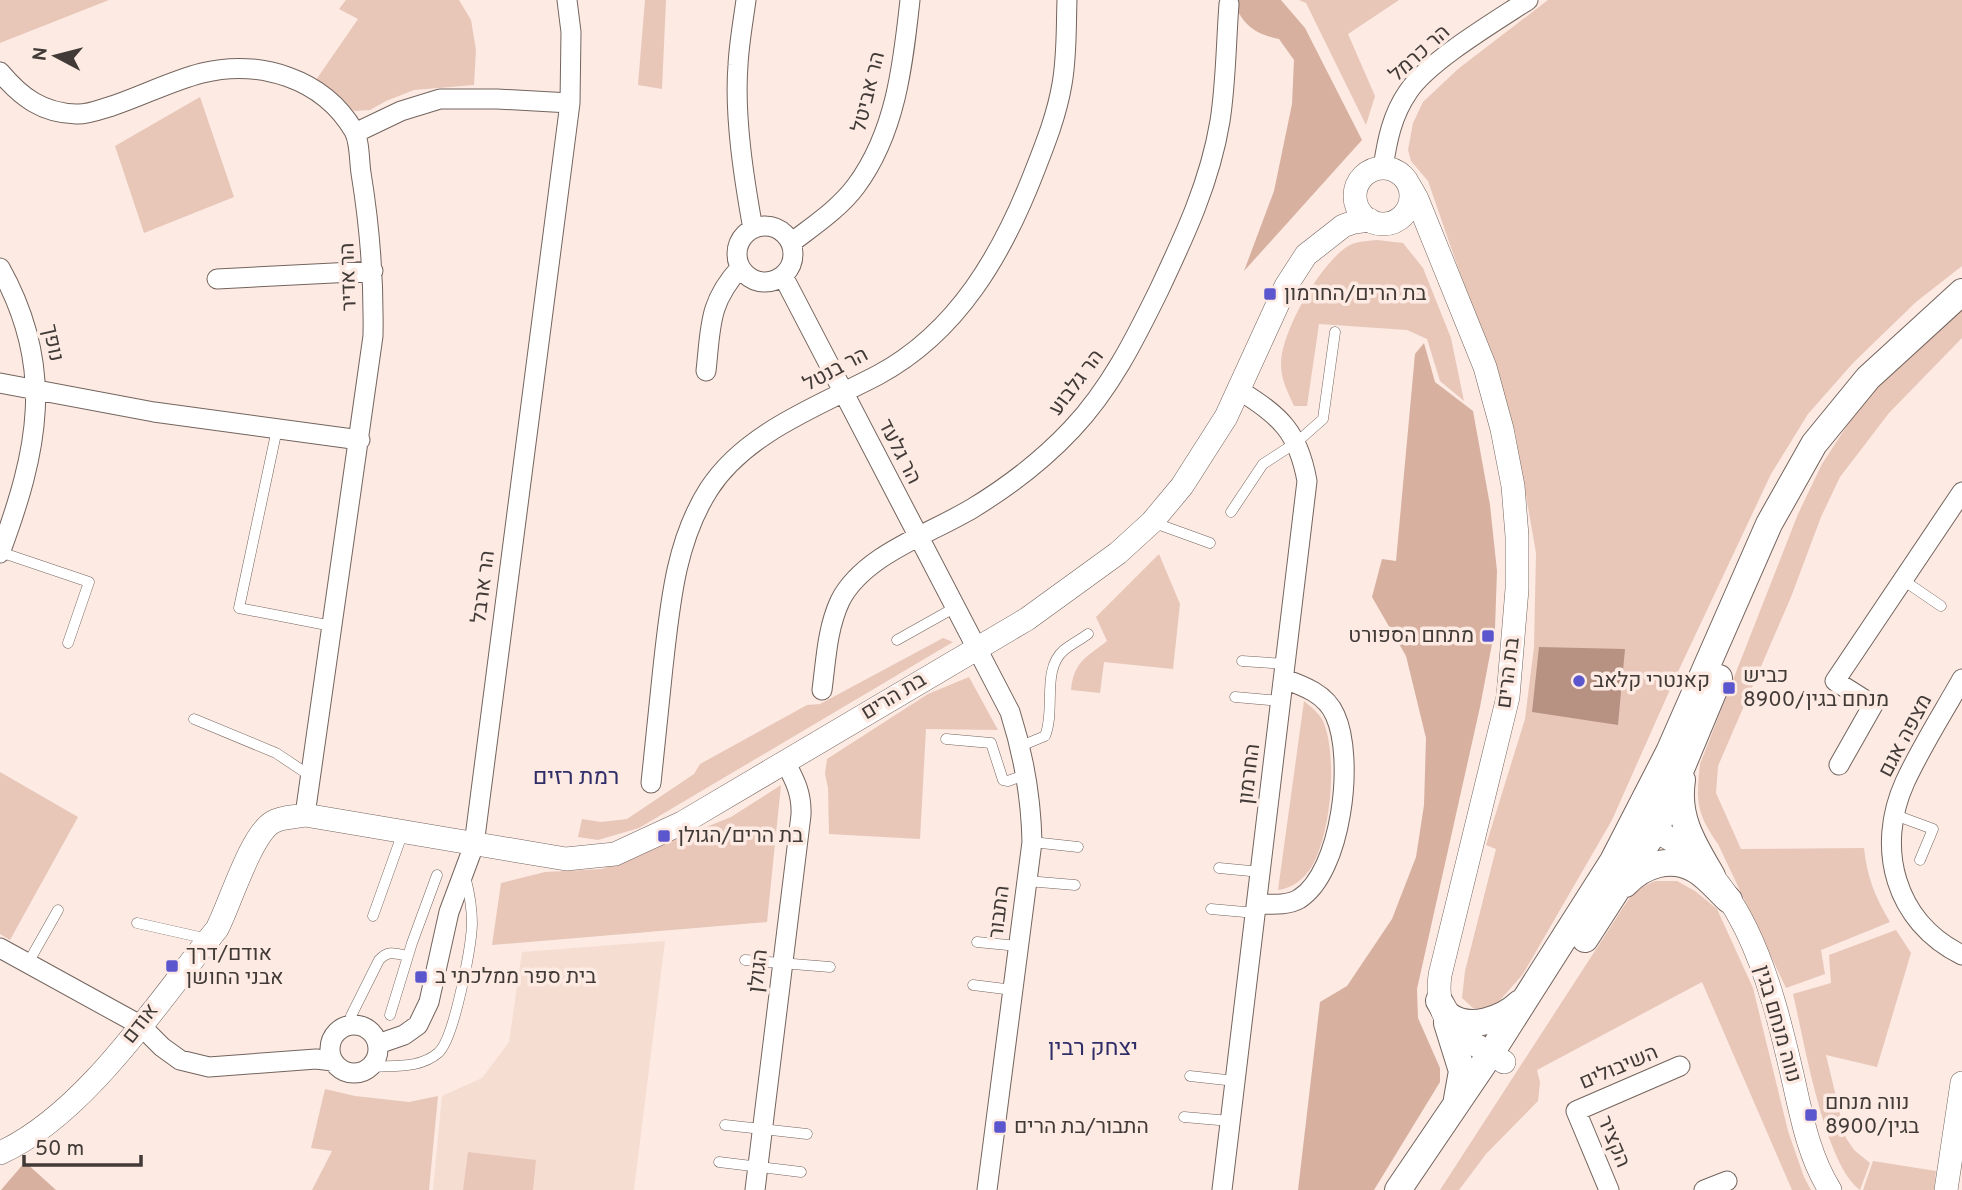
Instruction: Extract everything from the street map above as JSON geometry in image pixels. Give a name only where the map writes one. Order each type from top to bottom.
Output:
[{"type":"main road","points":[[1612,898],[1645,825],[1670,752],[1707,661],[1769,524],[1814,444],[1868,377],[1962,292]]},
{"type":"main road","points":[[1712,876],[1688,833],[1680,802],[1682,783],[1696,737],[1803,473],[1853,396]]},
{"type":"main road","points":[[1417,1190],[1497,1057],[1529,994],[1613,861],[1645,825],[1696,737]]},
{"type":"main road","points":[[1398,1190],[1455,1106],[1497,1057],[1612,898],[1632,877],[1645,868],[1672,862],[1684,864],[1697,870],[1729,900]]},
{"type":"main road","points":[[1443,1012],[1459,1020],[1487,1021],[1512,1010],[1529,994]]},
{"type":"main road","points":[[1443,1012],[1462,1071],[1455,1106]]},
{"type":"street","name":"הר ארבל","points":[[378,1044],[404,1035],[418,1025],[429,1002],[449,912],[474,845],[570,103],[571,32],[567,0]]},
{"type":"street","points":[[746,0],[737,89],[753,229]]},
{"type":"street","name":"הר אביטל","points":[[790,243],[838,205],[855,187],[872,162],[892,110],[901,73],[910,0]]},
{"type":"street","name":"הר בנטל","points":[[652,783],[670,605],[676,572],[694,518],[725,468],[746,448],[773,430],[910,356],[930,339],[968,298],[986,271],[1024,198],[1054,121],[1062,84],[1067,0]]},
{"type":"street","name":"הר כרמל","points":[[1382,168],[1390,128],[1410,88],[1456,49],[1528,0]]},
{"type":"street","name":"הר גלבוע","points":[[822,690],[834,618],[852,582],[868,567],[996,493],[1038,461],[1073,429],[1118,369],[1192,221],[1205,185],[1220,120],[1229,4]]},
{"type":"street","name":"הר אדיר","points":[[0,72],[16,91],[36,105],[55,112],[78,114],[127,101],[201,73],[254,69],[301,81],[317,90],[331,102],[355,133],[370,231],[373,336],[305,815]]},
{"type":"street","points":[[355,133],[401,111],[440,99],[570,103]]},
{"type":"street","points":[[1382,168],[1396,171],[1409,185],[1410,202],[1407,210],[1394,221],[1378,222],[1359,208],[1356,191],[1364,176],[1371,171],[1382,168]]},
{"type":"street","name":"בת הרים","points":[[1409,185],[1485,367],[1502,429],[1513,486],[1517,536],[1517,589],[1508,697],[1440,975],[1443,1012]]},
{"type":"street","name":"בת הרים","points":[[305,815],[566,859],[615,854],[682,823],[1027,619],[1118,553],[1152,522],[1182,486],[1226,417],[1286,286],[1356,191]]},
{"type":"street","name":"בת הרים","points":[[1315,247],[1343,226],[1354,222],[1378,222],[1408,226],[1418,232],[1439,256]]},
{"type":"street","points":[[769,226],[778,229],[790,243],[792,260],[783,276],[765,283],[747,276],[740,268],[737,253],[739,243],[745,234],[753,229],[769,226]]},
{"type":"street","name":"נופך","points":[[0,268],[21,313],[32,347],[37,390],[26,471],[0,552]]},
{"type":"street","points":[[706,371],[716,304],[723,286],[740,268]]},
{"type":"street","points":[[217,279],[373,271]]},
{"type":"street","name":"הר גלעד","points":[[783,276],[975,649]]},
{"type":"street","points":[[0,383],[153,412],[360,440]]},
{"type":"street","name":"החרמון","points":[[1222,1190],[1307,481],[1297,442],[1282,422],[1265,407],[1238,390]]},
{"type":"street","points":[[1839,765],[1873,705],[1835,681],[1962,492]]},
{"type":"street","name":"התבור","points":[[975,649],[1010,712],[1021,746],[1031,802],[1032,842],[1003,1095],[985,1155],[986,1190]]},
{"type":"street","points":[[1256,909],[1297,901],[1311,889],[1324,872],[1335,844],[1341,810],[1344,776],[1342,744],[1335,714],[1324,699],[1285,671]]},
{"type":"street","name":"מצפה אגם","points":[[1962,681],[1905,782],[1895,814],[1891,841],[1893,863],[1905,903],[1931,936],[1962,955]]},
{"type":"street","name":"הגולן","points":[[755,1190],[802,805],[796,781],[785,762]]},
{"type":"street","name":"אודם","points":[[0,1153],[31,1136],[78,1097],[111,1062],[208,939],[228,908],[260,834],[273,821],[305,815]]},
{"type":"street","name":"נווה מנחם בגין","points":[[1645,825],[1675,840],[1696,857],[1729,900],[1766,973],[1777,1007],[1805,1132],[1830,1190]]},
{"type":"street","points":[[0,947],[140,1025],[172,1055],[196,1065],[209,1067],[316,1059],[333,1061]]},
{"type":"street","points":[[1443,1012],[1497,1057]]},
{"type":"street","points":[[352,1024],[366,1027],[378,1044],[376,1060],[371,1067],[359,1073],[351,1073],[338,1067],[333,1061],[330,1044],[344,1027],[352,1024]]},
{"type":"street","name":"השיבולים","points":[[1576,1111],[1680,1066]]},
{"type":"street","points":[[1946,1190],[1962,1083]]},
{"type":"street","name":"הקציר","points":[[1576,1111],[1609,1190]]},
{"type":"street","points":[[1704,1190],[1727,1181]]},
{"type":"lane","points":[[1231,512],[1263,464],[1297,442],[1323,419],[1335,332]]},
{"type":"lane","points":[[277,429],[239,608],[332,626]]},
{"type":"lane","points":[[1152,522],[1210,543]]},
{"type":"lane","points":[[0,552],[89,582],[68,643]]},
{"type":"lane","points":[[1903,580],[1941,606]]},
{"type":"lane","points":[[897,640],[954,608]]},
{"type":"lane","points":[[1021,746],[1045,736],[1050,723],[1053,665],[1063,651],[1088,634]]},
{"type":"lane","points":[[1242,660],[1285,671]]},
{"type":"lane","points":[[1235,697],[1281,701]]},
{"type":"lane","points":[[194,719],[276,753],[310,775]]},
{"type":"lane","points":[[946,739],[991,743],[1003,780],[1008,781],[1027,774]]},
{"type":"lane","points":[[1895,814],[1933,829],[1920,860]]},
{"type":"lane","points":[[373,916],[403,832]]},
{"type":"lane","points":[[1032,842],[1078,848]]},
{"type":"lane","points":[[1219,869],[1261,872]]},
{"type":"lane","points":[[371,1067],[408,1066],[426,1061],[447,1044],[468,954],[472,924],[464,871]]},
{"type":"lane","points":[[390,1016],[407,956],[437,875]]},
{"type":"lane","points":[[1027,881],[1075,885]]},
{"type":"lane","points":[[1211,909],[1256,909]]},
{"type":"lane","points":[[28,963],[58,910]]},
{"type":"lane","points":[[136,923],[208,939]]},
{"type":"lane","points":[[977,942],[1018,946]]},
{"type":"lane","points":[[352,1024],[351,1016],[379,960],[391,952],[407,956]]},
{"type":"lane","points":[[745,960],[830,967]]},
{"type":"lane","points":[[973,985],[1013,990]]},
{"type":"lane","points":[[1190,1076],[1235,1080]]},
{"type":"lane","points":[[1184,1117],[1230,1121]]},
{"type":"lane","points":[[725,1125],[807,1134]]},
{"type":"lane","points":[[719,1162],[801,1172]]},
{"type":"shaded area","points":[[0,0],[109,0],[0,43]]},
{"type":"shaded area","points":[[346,0],[459,0],[471,20],[476,50],[474,85],[414,90],[370,110],[354,111],[316,80],[358,19],[339,9]]},
{"type":"shaded area","points":[[645,0],[666,0],[662,89],[638,85]]},
{"type":"shaded area","points":[[1233,0],[1281,0],[1305,28],[1362,140],[1244,271],[1274,191],[1292,104],[1294,60],[1279,39],[1250,27],[1240,16]]},
{"type":"shaded area","points":[[1299,0],[1399,0],[1348,34],[1375,96],[1366,125],[1306,3]]},
{"type":"shaded area","points":[[1548,0],[1962,0],[1962,266],[1916,302],[1853,363],[1808,414],[1771,474],[1612,820],[1523,974],[1495,1006],[1485,1010],[1473,1008],[1462,998],[1465,971],[1496,849],[1486,845],[1525,719],[1534,647],[1536,553],[1515,432],[1428,181],[1411,161],[1408,150],[1413,123],[1423,102],[1458,69]]},
{"type":"shaded area","points":[[200,97],[234,197],[144,233],[115,146]]},
{"type":"shaded area","points":[[1377,240],[1403,243],[1423,268],[1451,338],[1464,401],[1440,381],[1427,339],[1407,330],[1319,324],[1307,406],[1294,406],[1281,365],[1287,335],[1295,317],[1316,281],[1339,253],[1353,244]]},
{"type":"shaded area","points":[[1962,308],[1962,338],[1889,413],[1840,477],[1718,766],[1716,793],[1741,849],[1864,848],[1872,886],[1890,922],[1821,950],[1825,974],[1786,988],[1718,844],[1705,823],[1698,798],[1700,764],[1798,514],[1822,464],[1854,415],[1885,378]]},
{"type":"shaded area","points":[[1424,343],[1435,382],[1473,411],[1490,505],[1497,571],[1495,628],[1480,707],[1417,989],[1418,1018],[1440,1068],[1440,1082],[1374,1190],[1298,1190],[1320,1002],[1347,986],[1392,919],[1416,857],[1424,805],[1426,738],[1406,656],[1372,597],[1382,559],[1396,561],[1415,354]]},
{"type":"shaded area","points":[[1159,554],[1180,604],[1173,669],[1104,662],[1100,693],[1071,690],[1078,666],[1107,641],[1096,617]]},
{"type":"shaded area","points":[[943,638],[953,642],[639,828],[598,840],[578,837],[582,819],[601,822],[627,819],[694,774],[700,764],[807,705],[820,704]]},
{"type":"shaded area","name":"קאנטרי קלאב","points":[[1539,647],[1625,649],[1618,725],[1532,712]]},
{"type":"shaded area","points":[[969,677],[998,730],[926,729],[920,839],[829,834],[825,774],[827,759],[928,694]]},
{"type":"shaded area","points":[[1304,701],[1321,718],[1328,736],[1331,773],[1328,815],[1319,852],[1312,866],[1298,882],[1278,890]]},
{"type":"shaded area","points":[[0,772],[78,817],[10,940],[0,934]]},
{"type":"shaded area","points":[[781,785],[767,922],[492,945],[501,883],[545,872],[602,869],[731,817]]},
{"type":"shaded area","points":[[1655,881],[1677,881],[1695,891],[1717,909],[1753,988],[1788,1131],[1811,1190],[1792,1190],[1702,982],[1537,1070],[1540,1082],[1538,1101],[1486,1154],[1459,1190],[1440,1190],[1626,903],[1636,890]]},
{"type":"shaded area","points":[[1896,930],[1911,953],[1877,1067],[1826,1055],[1846,1138],[1854,1150],[1870,1163],[1860,1190],[1847,1176],[1826,1128],[1793,994],[1831,983],[1829,955]]},
{"type":"shaded area","points":[[665,941],[634,1190],[433,1190],[442,1096],[482,1078],[509,1042],[522,952]]},
{"type":"shaded area","points":[[325,1089],[355,1096],[409,1102],[438,1096],[429,1190],[312,1190],[332,1151],[311,1148]]},
{"type":"shaded area","points":[[468,1152],[536,1160],[533,1190],[463,1190]]},
{"type":"shaded area","points":[[1873,1161],[1936,1171],[1934,1190],[1863,1190]]},
{"type":"shaded area","points":[[25,1162],[56,1190],[1,1190]]},
{"type":"place","name":"בת הרים/החרמון","points":[[1270,294]]},
{"type":"place","name":"מתחם הספורט","points":[[1488,636]]},
{"type":"place","name":"קאנטרי קלאב","points":[[1579,681]]},
{"type":"place","name":"כביש 8900/מנחם בגין","points":[[1729,688]]},
{"type":"place","name":"בת הרים/הגולן","points":[[664,836]]},
{"type":"place","name":"אודם/דרך אבני החושן","points":[[172,966]]},
{"type":"place","name":"בית ספר ממלכתי ב","points":[[421,977]]},
{"type":"place","name":"נווה מנחם בגין/8900","points":[[1811,1115]]},
{"type":"place","name":"התבור/בת הרים","points":[[1000,1127]]},
{"type":"district","name":"רמת רזים","points":[[576,778]]},
{"type":"district","name":"יצחק רבין","points":[[1093,1049]]}]
